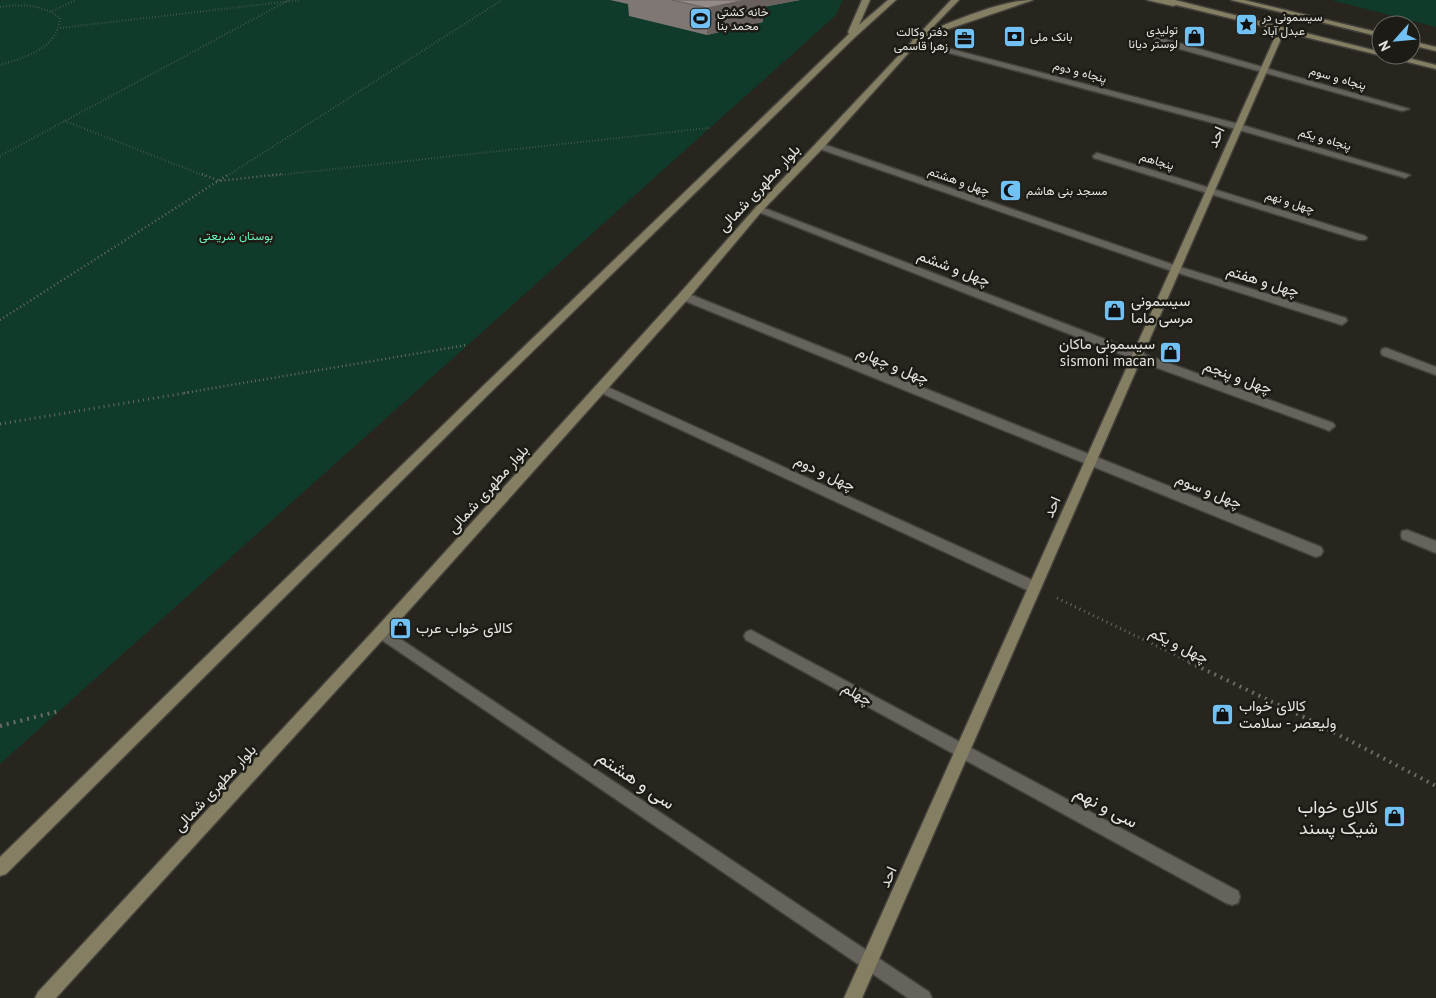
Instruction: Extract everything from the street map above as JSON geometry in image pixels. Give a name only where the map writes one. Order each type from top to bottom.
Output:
[{"type":"main road","points":[[850,37],[866,0]]},
{"type":"main road","points":[[0,868],[488,388],[850,37],[892,0]]},
{"type":"main road","name":"بلوار مطهری شمالی","points":[[44,998],[381,632],[602,388],[760,209],[955,0]]},
{"type":"main road","points":[[915,41],[964,20],[1029,0]]},
{"type":"main road","points":[[1151,0],[1214,12]]},
{"type":"main road","points":[[1166,0],[1371,51]]},
{"type":"main road","points":[[1235,0],[1371,33]]},
{"type":"main road","points":[[1265,0],[1327,22]]},
{"type":"main road","name":"احد","points":[[853,998],[1282,29]]},
{"type":"main road","points":[[1421,45],[1436,49]]},
{"type":"main road","points":[[1421,63],[1436,67]]},
{"type":"street","name":"پنجاه و سوم","points":[[1158,40],[1406,109]]},
{"type":"street","name":"پنجاه و دوم","points":[[915,41],[1238,127]]},
{"type":"street","name":"پنجاه و یکم","points":[[1238,127],[1405,175]]},
{"type":"street","name":"چهل و هشتم","points":[[820,146],[1176,269]]},
{"type":"street","name":"پنجاهم","points":[[1097,156],[1210,191]]},
{"type":"street","name":"چهل و نهم","points":[[1210,191],[1362,238]]},
{"type":"street","name":"چهل و ششم","points":[[760,209],[1137,356]]},
{"type":"street","name":"چهل و هفتم","points":[[1176,269],[1342,321]]},
{"type":"street","name":"چهل و چهارم","points":[[684,296],[1091,461]]},
{"type":"street","points":[[1386,352],[1436,371]]},
{"type":"street","name":"چهل و پنجم","points":[[1137,356],[1329,426]]},
{"type":"street","name":"چهل و دوم","points":[[602,388],[1034,587]]},
{"type":"street","name":"چهل و سوم","points":[[1091,461],[1316,551]]},
{"type":"street","points":[[1407,535],[1436,547]]},
{"type":"street","name":"سی و هشتم","points":[[381,632],[923,998]]},
{"type":"street","name":"چهلم","points":[[751,636],[962,752]]},
{"type":"street","name":"سی و نهم","points":[[962,752],[1232,897]]},
{"type":"path","points":[[52,11],[76,0]]},
{"type":"path","points":[[60,28],[300,0]]},
{"type":"path","points":[[0,320],[502,0]]},
{"type":"path","points":[[0,156],[288,1]]},
{"type":"path","points":[[0,6],[22,5],[39,7],[52,11],[60,18],[60,28],[53,39],[39,50],[0,65]]},
{"type":"path","points":[[65,121],[219,180],[709,128]]},
{"type":"path","points":[[0,424],[467,345]]},
{"type":"path","name":"چهل و یکم","points":[[1034,587],[1314,722],[1436,786]]},
{"type":"path","points":[[0,726],[59,711]]},
{"type":"green space","name":"بوستان شریعتی","points":[[843,0],[835,16],[0,764],[0,1]]},
{"type":"green space","points":[[1331,0],[1436,0],[1436,27],[1421,23],[1421,15],[1389,15]]},
{"type":"building","points":[[672,0],[745,0],[707,8]]},
{"type":"place","name":"خانه کشتی محمد بنا","points":[[701,19]]},
{"type":"place","name":"سیسمونی در عبدل آباد","points":[[1246,24]]},
{"type":"place","name":"بانک ملی","points":[[1014,37]]},
{"type":"place","name":"تولیدی لوستر دیانا","points":[[1194,37]]},
{"type":"place","name":"دفتر وکالت زهرا قاسمی","points":[[964,39]]},
{"type":"place","name":"مسجد بنی هاشم","points":[[1010,191]]},
{"type":"place","name":"سیسمونی مرسی ماما","points":[[1115,310]]},
{"type":"place","name":"سیسمونی ماکان sismoni macan","points":[[1171,353]]},
{"type":"place","name":"کالای خواب عرب","points":[[400,628]]},
{"type":"place","name":"کالای خواب ولیعصر - سلامت","points":[[1223,715]]},
{"type":"place","name":"کالای خواب شیک پسند","points":[[1394,817]]}]
